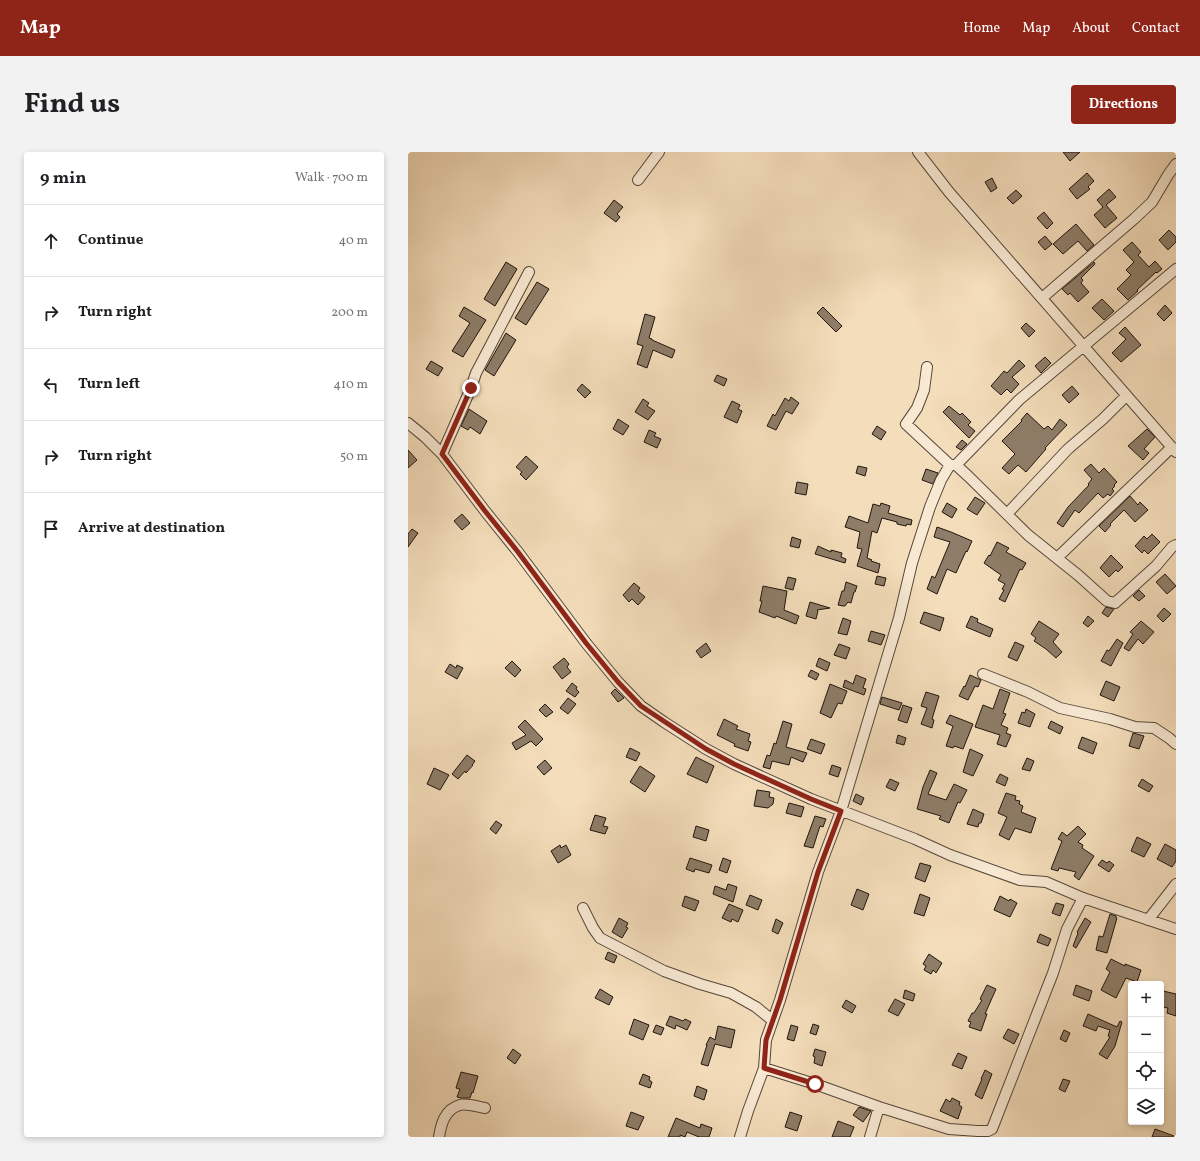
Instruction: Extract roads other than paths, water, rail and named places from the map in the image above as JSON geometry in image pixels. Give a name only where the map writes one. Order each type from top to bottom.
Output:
[{"type":"street","points":[[638,180],[659,152]]},
{"type":"street","points":[[918,152],[949,192],[1126,396],[1174,449],[1057,558]]},
{"type":"street","points":[[1042,298],[1152,202],[1176,164]]},
{"type":"street","points":[[740,1137],[764,1068],[766,1040],[772,1020],[780,1000],[818,872],[841,811],[894,634],[912,563],[930,507],[941,480],[953,465],[1019,400],[1176,270]]},
{"type":"street","points":[[442,454],[476,373],[529,272]]},
{"type":"street","points":[[927,367],[924,390],[917,408],[906,424],[953,465],[968,476],[1028,535],[1107,601],[1115,603],[1156,566],[1172,547],[1176,545]]},
{"type":"street","points":[[1007,514],[1068,450],[1126,396]]},
{"type":"street","points":[[408,424],[442,454],[586,643],[618,682],[641,706],[706,749],[734,764],[811,799],[915,838],[950,855],[1020,880],[1046,882],[1083,898],[1176,929]]},
{"type":"street","points":[[983,674],[1028,692],[1060,708],[1110,719],[1135,727],[1154,728],[1176,744]]},
{"type":"street","points":[[1148,920],[1176,884]]},
{"type":"street","points":[[764,1068],[949,1130],[988,1131],[992,1128],[1053,973],[1067,929],[1083,898]]},
{"type":"street","points":[[583,908],[600,938],[664,971],[731,993],[756,1007],[772,1020]]},
{"type":"street","points":[[439,1137],[442,1122],[450,1111],[461,1104],[485,1108]]},
{"type":"street","points":[[870,1137],[879,1107]]}]
